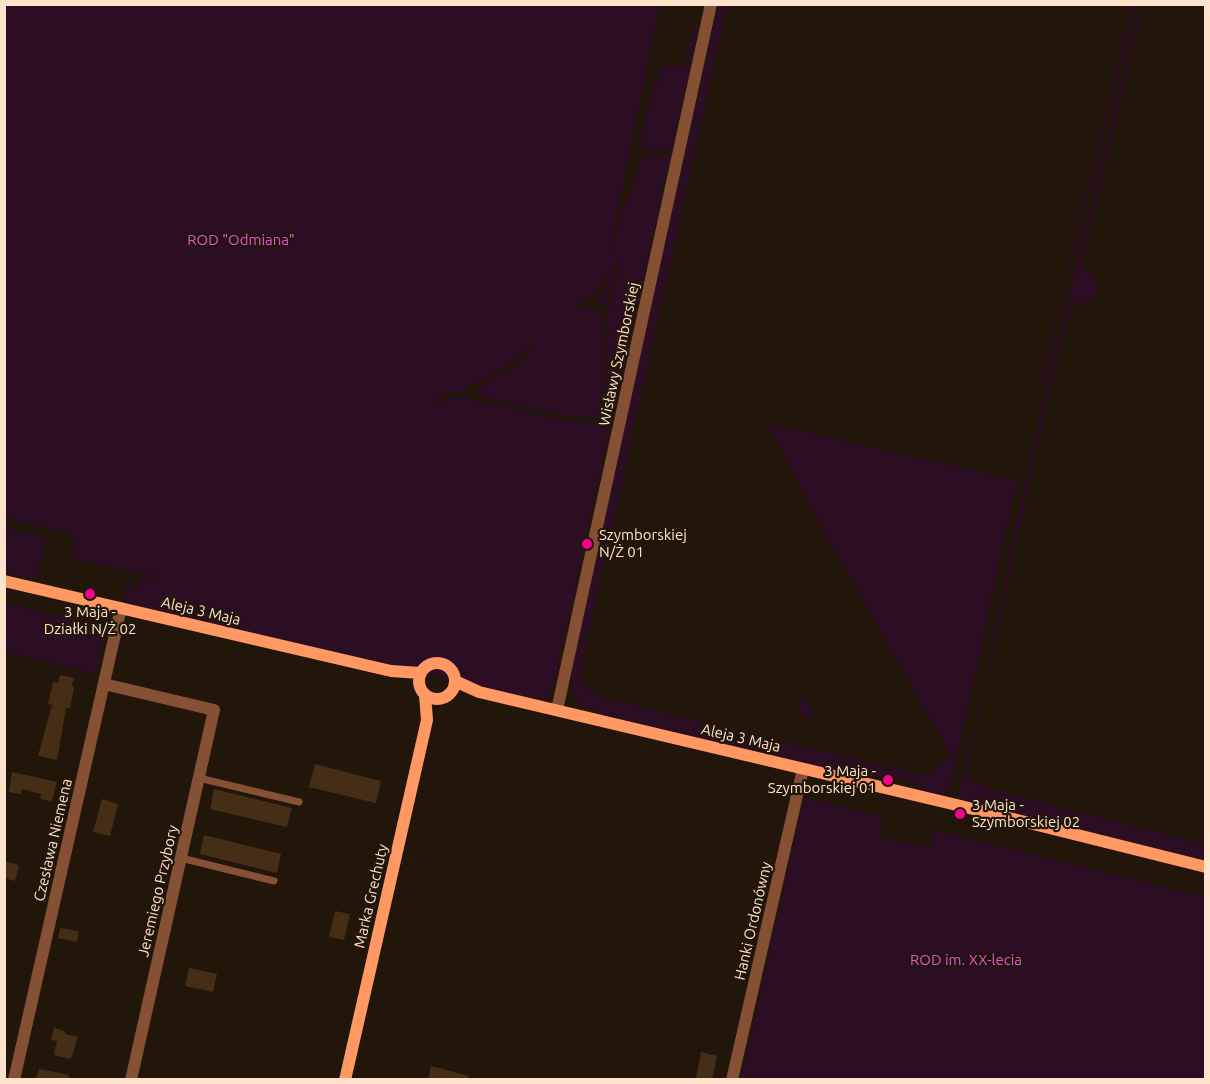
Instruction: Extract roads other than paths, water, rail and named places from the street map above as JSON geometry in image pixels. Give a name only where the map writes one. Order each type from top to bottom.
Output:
[{"type":"street","name":"Wisławy Szymborskiej","points":[[557,710],[711,4]]},
{"type":"street","name":"Aleja 3 Maja","points":[[4,581],[391,671],[421,684]]},
{"type":"street","name":"Czesława Niemena","points":[[14,1080],[121,608]]},
{"type":"street","points":[[441,663],[451,670],[450,691],[436,700],[421,684],[429,665],[441,663]]},
{"type":"street","name":"Jeremiego Przybory","points":[[104,684],[214,710],[131,1080]]},
{"type":"street","name":"Marka Grechuty","points":[[345,1080],[427,720],[421,684]]},
{"type":"street","name":"Aleja 3 Maja","points":[[450,691],[479,692],[557,710],[1206,867]]},
{"type":"street","name":"Marka Grechuty","points":[[427,720],[450,691]]},
{"type":"street","name":"Hanki Ordonówny","points":[[732,1080],[803,769]]},
{"type":"lane","points":[[199,778],[299,802]]},
{"type":"lane","points":[[181,858],[274,881]]},
{"type":"place","name":"Szymborskiej N/Ż 01","points":[[587,544]]},
{"type":"place","name":"3 Maja - Działki N/Ż 02","points":[[90,594]]},
{"type":"place","name":"3 Maja - Szymborskiej 01","points":[[888,780]]},
{"type":"place","name":"3 Maja - Szymborskiej 02","points":[[960,814]]},
{"type":"park label","name":"ROD \"Odmiana\"","points":[[241,240]]},
{"type":"park label","name":"ROD im. XX-lecia","points":[[966,960]]}]
